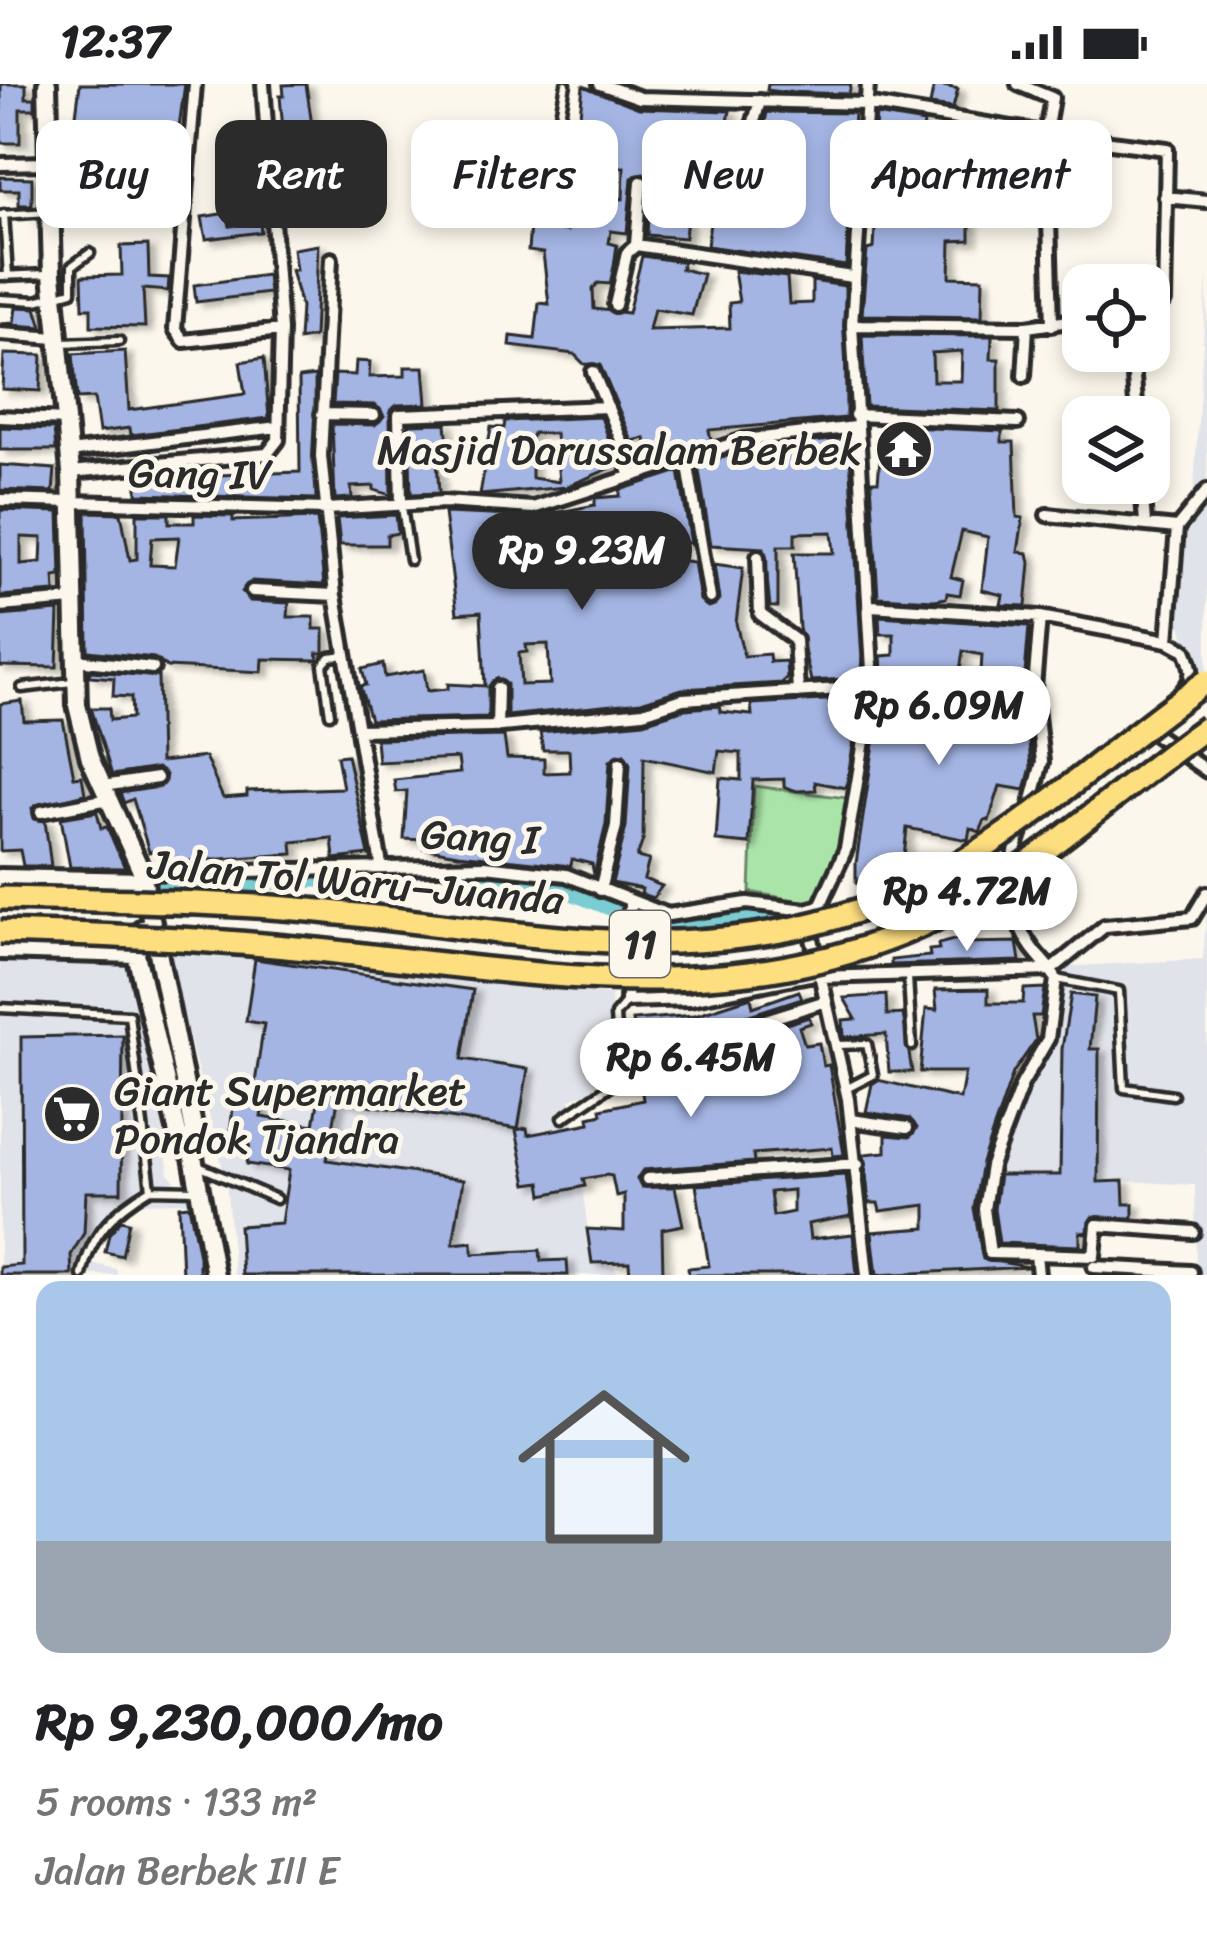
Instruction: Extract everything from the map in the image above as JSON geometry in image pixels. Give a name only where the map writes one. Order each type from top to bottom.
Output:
[{"type":"highway","name":"Jalan Tol Waru–Juanda","points":[[2,889],[288,908],[658,945],[781,935],[919,886],[1003,833],[1207,681]]},
{"type":"highway","name":"Jalan Tol Waru–Juanda","points":[[1,941],[176,939],[654,982],[772,972],[849,952],[948,912],[1078,824],[1207,727]]},
{"type":"main road","points":[[47,84],[48,120]]},
{"type":"main road","points":[[51,228],[53,295],[71,472],[75,660],[82,729],[143,877],[194,1131],[215,1275]]},
{"type":"main road","points":[[2,889],[143,877]]},
{"type":"main road","points":[[148,917],[136,954],[178,1134],[195,1161]]},
{"type":"main road","points":[[1,941],[136,954]]},
{"type":"street","points":[[195,84],[175,329],[184,341],[281,330]]},
{"type":"street","points":[[71,472],[268,454],[278,440],[281,330],[263,84]]},
{"type":"street","points":[[600,84],[760,100],[866,104],[964,120]]},
{"type":"street","points":[[867,1275],[846,1089],[806,910],[820,906],[839,873],[873,682],[852,325],[868,84]]},
{"type":"street","points":[[1018,84],[1052,98],[1051,120]]},
{"type":"street","points":[[754,120],[760,100]]},
{"type":"street","points":[[1112,142],[1167,149],[1164,264]]},
{"type":"street","points":[[0,164],[36,164]]},
{"type":"street","points":[[615,305],[627,253],[636,244],[641,182]]},
{"type":"street","points":[[1165,197],[1207,201]]},
{"type":"street","points":[[1049,228],[1052,325]]},
{"type":"street","points":[[636,244],[852,277]]},
{"type":"street","points":[[331,259],[322,414],[326,509],[335,595],[381,866]]},
{"type":"street","points":[[852,325],[1027,327],[1062,323]]},
{"type":"street","points":[[1024,376],[1027,327]]},
{"type":"street","points":[[0,334],[57,341]]},
{"type":"street","points":[[593,372],[630,476]]},
{"type":"street","points":[[401,503],[399,415],[608,407]]},
{"type":"street","points":[[322,414],[374,415]]},
{"type":"street","points":[[0,417],[66,420]]},
{"type":"street","name":"Gang IV","points":[[0,500],[326,509],[401,503],[533,508],[744,440],[855,421],[1018,422]]},
{"type":"street","points":[[69,452],[278,427]]},
{"type":"street","points":[[687,460],[710,598]]},
{"type":"street","points":[[1168,641],[1178,528],[1207,490]]},
{"type":"street","points":[[1144,504],[1145,523]]},
{"type":"street","points":[[1047,515],[1178,528]]},
{"type":"street","points":[[758,557],[760,614],[793,636],[798,692]]},
{"type":"street","points":[[252,591],[335,595]]},
{"type":"street","points":[[0,606],[73,600]]},
{"type":"street","points":[[871,606],[1040,617],[1168,641],[1185,650],[1190,683],[1141,723],[1207,771]]},
{"type":"street","points":[[1040,617],[1034,684],[1042,762],[1038,791],[1014,849],[1010,880],[1019,925],[1054,975],[1048,1039],[1000,1132],[984,1209],[990,1253],[1190,1272]]},
{"type":"street","points":[[75,660],[153,668]]},
{"type":"street","points":[[359,730],[497,727],[643,712],[683,699],[873,682],[1034,684]]},
{"type":"street","points":[[497,727],[498,688]]},
{"type":"street","points":[[600,890],[616,826],[620,764]]},
{"type":"street","points":[[41,812],[157,778]]},
{"type":"street","name":"Gang I","points":[[143,877],[381,866],[538,869],[600,890],[629,907],[668,915],[747,903],[806,910]]},
{"type":"street","points":[[629,907],[626,1001],[690,999],[820,975],[1054,975],[1105,926],[1192,918],[1207,893]]},
{"type":"street","points":[[737,1029],[826,1001]]},
{"type":"street","points":[[851,1120],[907,1128]]},
{"type":"street","points":[[647,1178],[858,1164]]},
{"type":"street","points":[[1094,1266],[1096,1225],[1193,1232]]},
{"type":"street","points":[[1036,1254],[1038,1275]]},
{"type":"lane","points":[[559,120],[566,84]]},
{"type":"lane","points":[[36,213],[2,215],[4,276],[52,274]]},
{"type":"lane","points":[[0,299],[36,301],[72,291],[72,266],[90,253]]},
{"type":"lane","points":[[57,341],[119,341]]},
{"type":"lane","points":[[401,503],[410,560]]},
{"type":"lane","points":[[330,714],[323,665],[330,657],[345,655]]},
{"type":"lane","points":[[22,688],[76,681]]},
{"type":"lane","points":[[1054,975],[1119,992],[1124,1088],[1173,1095]]},
{"type":"lane","points":[[908,977],[912,1046]]},
{"type":"lane","points":[[563,1118],[619,1080],[616,1015],[626,1001]]},
{"type":"lane","points":[[0,1008],[129,1015],[151,1189]]},
{"type":"lane","points":[[836,1045],[867,1044],[871,1050],[873,1075],[846,1089]]},
{"type":"lane","points":[[195,1161],[276,1198]]},
{"type":"lane","points":[[82,1275],[94,1241],[113,1213],[151,1189],[202,1190]]},
{"type":"shaded area","points":[[1207,276],[1207,707],[1174,604],[1193,505]]},
{"type":"shaded area","points":[[1207,909],[1207,1275],[1196,1275],[1195,1185],[998,1174],[1008,1117],[1049,1055],[1060,967],[1203,959]]},
{"type":"shaded area","points":[[137,948],[169,1173],[190,1202],[140,1203],[119,1212],[87,1262],[117,1269],[117,1275],[0,1275],[0,950]]},
{"type":"shaded area","points":[[167,951],[611,995],[615,1082],[570,1099],[592,1260],[615,1267],[617,1275],[234,1275],[226,1181]]},
{"type":"green space","points":[[754,786],[847,798],[837,870],[820,899],[806,902],[750,892]]},
{"type":"building","points":[[1,84],[26,84],[26,98],[35,98],[35,109],[20,109],[20,143],[1,143]]},
{"type":"building","points":[[80,84],[185,84],[180,120],[75,120]]},
{"type":"building","points":[[306,84],[311,120],[282,120],[283,85]]},
{"type":"building","points":[[768,84],[851,84],[849,94],[781,92],[767,90]]},
{"type":"building","points":[[934,84],[958,89],[953,108],[930,105]]},
{"type":"building","points":[[583,86],[639,108],[730,111],[728,120],[642,120],[642,173],[632,178],[627,233],[611,231],[609,243],[617,245],[614,266],[610,284],[598,283],[593,289],[594,309],[628,313],[642,256],[683,262],[681,269],[703,274],[692,315],[654,309],[649,330],[730,328],[729,303],[739,302],[734,271],[787,277],[789,304],[812,303],[812,281],[845,286],[846,418],[709,430],[711,440],[648,457],[645,438],[632,441],[600,365],[584,364],[574,354],[510,346],[511,336],[535,339],[539,303],[549,304],[543,253],[528,251],[530,228],[618,228],[618,199],[623,199],[618,120],[579,120]]},
{"type":"building","points":[[767,112],[854,113],[854,120],[830,120],[830,228],[848,228],[846,266],[707,246],[709,228],[806,228],[806,120],[765,120]]},
{"type":"building","points":[[0,177],[32,178],[32,205],[19,205],[19,190],[0,190]]},
{"type":"building","points":[[215,215],[215,228],[261,228],[261,232],[206,239],[202,217]]},
{"type":"building","points":[[647,228],[686,228],[685,238],[647,235]]},
{"type":"building","points":[[875,228],[970,228],[970,240],[951,241],[950,277],[983,278],[982,317],[862,315],[867,250],[874,248]]},
{"type":"building","points":[[148,245],[149,277],[169,278],[168,291],[143,289],[145,327],[91,326],[91,308],[83,308],[82,276],[122,275],[121,246]]},
{"type":"building","points":[[318,245],[314,337],[299,340],[301,307],[291,270],[296,270],[293,249]]},
{"type":"building","points":[[267,275],[269,293],[196,302],[194,285]]},
{"type":"building","points":[[16,307],[36,308],[42,327],[0,324],[14,323]]},
{"type":"building","points":[[862,335],[992,336],[991,359],[999,359],[999,411],[866,406]],"holes":[[[962,351],[961,381],[933,381],[932,353]]]},
{"type":"building","points":[[125,351],[129,410],[245,394],[240,362],[264,358],[269,418],[131,435],[130,428],[99,432],[94,398],[77,399],[73,354]]},
{"type":"building","points":[[4,354],[42,355],[40,391],[2,389]]},
{"type":"building","points":[[356,361],[370,362],[369,377],[405,376],[405,367],[424,367],[427,404],[397,405],[390,411],[391,495],[374,486],[351,487],[352,498],[335,499],[332,424],[375,425],[384,416],[375,405],[333,404],[335,374],[355,375]]},
{"type":"building","points":[[315,376],[316,499],[137,494],[137,478],[300,472],[299,378]]},
{"type":"building","points":[[601,417],[618,465],[566,487],[480,495],[491,427],[504,428],[505,421]],"holes":[[[533,433],[555,434],[559,482],[532,478],[532,459],[525,459]]]},
{"type":"building","points":[[446,423],[449,458],[437,459],[439,493],[411,494],[409,424]]},
{"type":"building","points":[[883,426],[1002,431],[1002,442],[1014,442],[1017,517],[1023,518],[1018,552],[1028,553],[1030,563],[1026,606],[1001,605],[1003,595],[982,590],[988,537],[962,531],[951,577],[963,580],[960,595],[947,593],[946,598],[935,600],[878,597],[871,481],[878,481]]},
{"type":"building","points":[[0,427],[54,429],[56,450],[0,450]]},
{"type":"building","points":[[849,438],[863,678],[811,681],[799,628],[794,553],[834,553],[832,532],[795,533],[795,546],[778,546],[778,607],[770,607],[764,548],[711,545],[698,465],[750,449]]},
{"type":"building","points":[[0,465],[55,469],[53,492],[0,490]]},
{"type":"building","points":[[679,471],[691,543],[647,540],[646,556],[694,562],[700,600],[708,607],[719,600],[714,564],[743,568],[736,623],[744,656],[769,654],[770,662],[786,661],[787,678],[782,683],[682,689],[641,702],[507,716],[507,684],[497,678],[488,687],[488,717],[370,720],[360,686],[366,685],[362,669],[383,664],[385,677],[424,670],[427,691],[448,689],[448,684],[485,686],[481,612],[457,614],[444,513],[535,517],[595,505],[595,498],[620,496],[620,490]],"holes":[[[548,644],[550,684],[521,685],[519,653],[527,652],[526,645]]]},
{"type":"building","points":[[0,510],[59,512],[61,576],[54,577],[55,592],[0,596]],"holes":[[[21,537],[42,538],[41,562],[21,564]]]},
{"type":"building","points":[[86,512],[121,513],[130,560],[137,559],[137,514],[169,514],[169,523],[194,523],[194,515],[233,516],[233,521],[317,518],[324,585],[252,581],[242,592],[250,601],[289,603],[288,617],[314,617],[314,629],[324,629],[324,653],[317,653],[318,660],[263,659],[262,672],[167,667],[154,658],[88,651]],"holes":[[[179,537],[175,566],[150,565],[152,538]]]},
{"type":"building","points":[[396,515],[398,533],[387,535],[387,545],[340,545],[337,518]]},
{"type":"building","points":[[59,611],[57,667],[0,666],[0,616]]},
{"type":"building","points":[[879,616],[1029,626],[1025,674],[981,672],[982,655],[963,651],[960,671],[882,668],[881,656],[894,655],[894,634],[880,634]]},
{"type":"building","points":[[90,671],[158,676],[160,762],[205,757],[223,798],[247,796],[247,791],[343,788],[337,756],[347,755],[369,855],[334,859],[332,838],[292,842],[293,854],[164,863],[163,849],[149,852],[133,799],[124,803],[120,793],[160,787],[166,775],[157,768],[112,775],[91,708],[109,708],[110,720],[132,718],[131,697],[113,696],[114,678],[89,676]]},
{"type":"building","points":[[883,687],[1025,693],[1031,767],[1025,790],[1000,786],[989,821],[985,820],[980,832],[970,828],[968,840],[907,828],[903,867],[883,866],[879,885],[856,883],[856,863],[875,737],[883,738],[887,716],[879,711]]},
{"type":"building","points":[[861,698],[846,788],[815,782],[816,790],[797,791],[784,787],[784,779],[753,780],[749,844],[716,841],[720,778],[741,780],[741,753],[719,751],[716,772],[644,757],[643,840],[637,857],[649,860],[644,879],[662,886],[653,898],[641,894],[642,889],[612,883],[626,827],[630,764],[624,754],[610,761],[606,824],[594,875],[592,864],[572,859],[571,866],[458,854],[423,848],[424,840],[404,839],[407,791],[396,792],[394,780],[460,773],[458,758],[378,762],[376,739],[504,736],[507,758],[544,759],[544,773],[570,772],[569,750],[543,750],[540,732],[644,722],[685,709],[720,706],[720,712],[752,715],[751,704]]},
{"type":"building","points":[[22,701],[24,721],[63,720],[74,777],[82,776],[85,794],[32,808],[34,819],[45,821],[51,866],[23,866],[20,850],[0,851],[0,704]]},
{"type":"building","points":[[97,812],[125,868],[70,867],[61,818]]},
{"type":"building","points":[[961,938],[962,943],[1017,942],[1020,961],[891,965],[891,960],[930,956],[929,950],[939,949],[938,944]]},
{"type":"building","points":[[255,959],[473,990],[462,1059],[528,1069],[518,1129],[338,1100],[327,1160],[463,1180],[453,1244],[472,1242],[473,1254],[540,1250],[541,1261],[567,1260],[568,1275],[242,1275],[239,1226],[281,1223],[289,1170],[247,1164],[250,1142],[229,1139],[235,1093],[253,1096],[264,1024],[246,1021]],"holes":[[[266,1089],[319,1097],[314,1125],[261,1117]]]},
{"type":"building","points":[[1045,988],[1041,1016],[1032,1016],[1036,1040],[1013,1073],[982,1163],[974,1208],[983,1259],[1028,1267],[877,1275],[872,1232],[926,1228],[926,1205],[880,1211],[878,1203],[869,1203],[864,1154],[886,1152],[886,1135],[909,1137],[917,1128],[910,1119],[866,1112],[872,1084],[878,1080],[960,1099],[965,1072],[920,1072],[926,1009],[937,1010],[935,990],[988,989],[988,1003],[1023,1003],[1024,989]]},
{"type":"building","points":[[799,991],[802,998],[734,1020],[728,1031],[739,1039],[809,1017],[811,1023],[799,1027],[805,1045],[819,1043],[823,1066],[829,1065],[844,1155],[833,1156],[832,1148],[753,1154],[754,1162],[643,1170],[637,1179],[642,1187],[675,1187],[683,1225],[662,1229],[663,1275],[630,1275],[629,1262],[592,1263],[587,1229],[624,1231],[624,1194],[616,1196],[612,1176],[606,1175],[583,1179],[585,1186],[543,1195],[541,1182],[527,1184],[516,1130],[527,1128],[528,1135],[590,1123],[589,1117],[602,1114],[601,1109],[643,1100],[632,1020],[695,1015],[751,997],[753,1007]]},
{"type":"building","points":[[1071,994],[1095,997],[1090,1049],[1099,1049],[1098,1182],[1123,1181],[1124,1204],[1133,1204],[1133,1218],[1092,1217],[1086,1233],[1080,1232],[1080,1246],[999,1243],[994,1209],[999,1175],[1060,1175],[1062,1049]]},
{"type":"building","points":[[886,995],[887,1015],[903,1014],[912,1072],[889,1072],[886,1034],[844,1037],[843,1020],[856,1019],[844,998]]},
{"type":"building","name":"Giant Supermarket Pondok Tjandra","points":[[123,1035],[121,1192],[86,1192],[84,1233],[71,1255],[72,1275],[0,1275],[0,1267],[22,1265],[21,1037]]},
{"type":"building","points":[[846,1175],[851,1216],[808,1224],[810,1239],[853,1234],[857,1275],[689,1275],[688,1268],[709,1266],[696,1185]],"holes":[[[793,1190],[793,1212],[773,1216],[770,1192]]]},
{"type":"building","points":[[189,1205],[199,1275],[182,1275],[179,1206]]},
{"type":"building","points":[[121,1220],[129,1222],[122,1256],[105,1252],[109,1234]]},
{"type":"waterway","points":[[461,871],[548,879],[671,927],[734,914],[778,916]]},
{"type":"waterway","points":[[151,885],[342,874]]},
{"type":"place","name":"Masjid Darussalam Berbek","points":[[904,449]]},
{"type":"place","name":"Giant Supermarket Pondok Tjandra","points":[[72,1114]]}]
